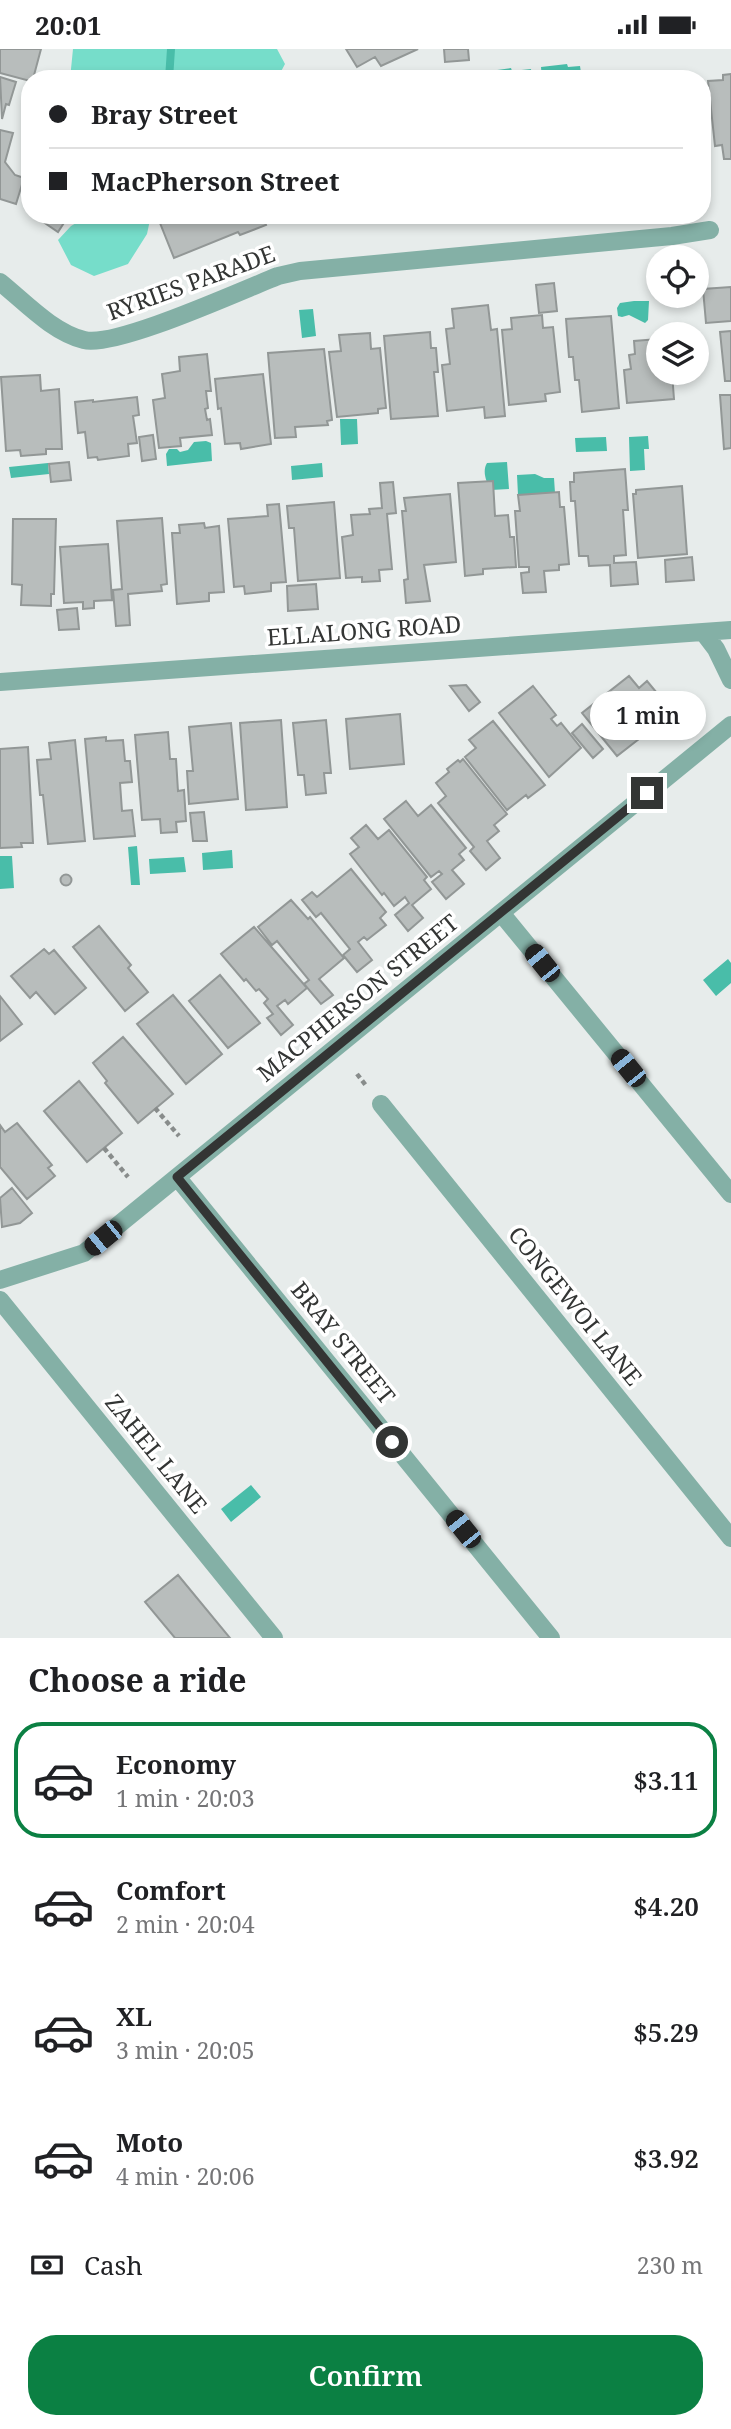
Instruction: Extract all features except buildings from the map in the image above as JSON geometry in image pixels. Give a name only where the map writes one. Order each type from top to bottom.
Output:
[{"type":"street","name":"RYRIES PARADE","points":[[0,282],[58,328],[86,341],[100,341],[146,328],[278,276],[300,271],[672,236],[710,230]]},
{"type":"street","name":"ELLALONG ROAD","points":[[0,682],[731,630]]},
{"type":"street","points":[[703,632],[716,649],[731,680]]},
{"type":"street","name":"MACPHERSON STREET","points":[[0,1280],[84,1253],[731,725]]},
{"type":"street","points":[[501,913],[731,1194]]},
{"type":"street","name":"CONGEWOI LANE","points":[[381,1104],[731,1538]]},
{"type":"street","name":"BRAY STREET","points":[[177,1177],[551,1638]]},
{"type":"street","name":"ZAHEL LANE","points":[[0,1300],[274,1638]]},
{"type":"path","points":[[357,1074],[369,1089]]},
{"type":"path","points":[[155,1108],[179,1136]]},
{"type":"path","points":[[104,1148],[128,1177]]},
{"type":"shaded area","points":[[73,49],[277,49],[285,64],[282,70],[71,70]]},
{"type":"shaded area","points":[[567,64],[568,67],[580,66],[581,70],[541,70],[541,67]]},
{"type":"shaded area","points":[[149,224],[147,234],[128,264],[94,276],[71,265],[58,240],[71,226]]},
{"type":"shaded area","points":[[646,301],[648,320],[645,323],[629,315],[618,316],[617,308],[620,303]]},
{"type":"shaded area","points":[[313,309],[316,336],[302,338],[299,310]]},
{"type":"shaded area","points":[[340,419],[357,419],[358,444],[341,445]]},
{"type":"shaded area","points":[[648,436],[649,449],[644,449],[645,470],[630,471],[629,437]]},
{"type":"shaded area","points":[[606,437],[607,451],[576,452],[575,438]]},
{"type":"shaded area","points":[[194,442],[211,443],[212,461],[167,466],[166,454],[169,449],[177,449],[180,452],[188,450]]},
{"type":"shaded area","points":[[507,462],[509,489],[491,490],[485,477],[487,463]]},
{"type":"shaded area","points":[[48,463],[49,474],[11,478],[9,467]]},
{"type":"shaded area","points":[[322,463],[323,477],[292,480],[291,466]]},
{"type":"shaded area","points":[[535,474],[554,478],[555,493],[518,495],[517,475]]},
{"type":"shaded area","points":[[137,846],[140,885],[131,885],[128,847]]},
{"type":"shaded area","points":[[232,850],[233,868],[203,870],[202,853]]},
{"type":"shaded area","points":[[0,856],[12,856],[14,888],[0,889]]},
{"type":"shaded area","points":[[184,857],[186,872],[150,874],[149,859]]},
{"type":"shaded area","points":[[728,959],[731,963],[731,983],[716,996],[703,980]]},
{"type":"shaded area","points":[[251,1485],[261,1497],[231,1522],[221,1509]]},
{"type":"waterway","points":[[170,70],[171,49]]},
{"type":"route","points":[[392,1442],[177,1177],[647,793]]}]
